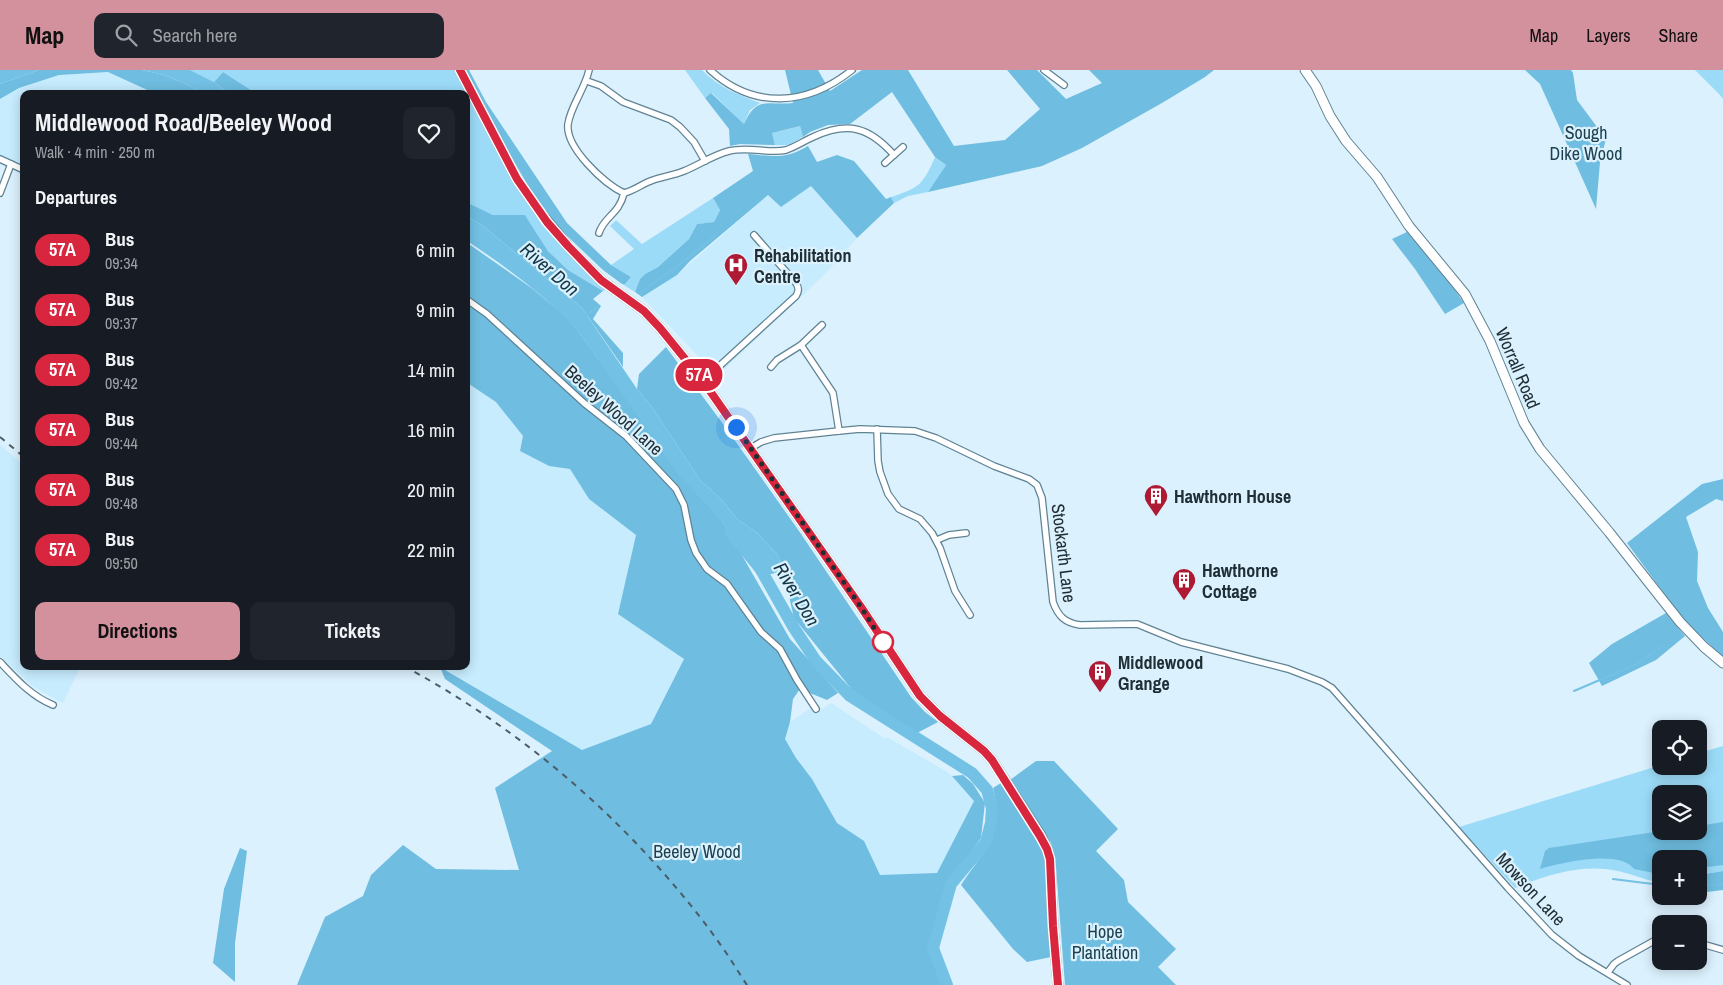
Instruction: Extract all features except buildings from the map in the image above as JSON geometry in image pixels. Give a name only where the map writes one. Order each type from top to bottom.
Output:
[{"type":"main road","points":[[460,70],[517,179],[547,222],[601,280],[644,311],[660,328],[703,381],[751,448],[920,696],[940,716],[984,751],[992,760],[1040,836],[1050,859],[1058,985]]},
{"type":"main road","name":"Worrall Road","points":[[1305,70],[1316,86],[1330,116],[1346,141],[1377,177],[1409,226],[1466,294],[1490,341],[1524,423],[1540,449],[1680,622],[1704,647],[1723,663]]},
{"type":"street","points":[[589,70],[587,81],[569,118],[569,135],[575,148],[598,174],[608,184],[624,193],[656,179],[684,171],[729,151],[747,148],[786,150],[831,129],[845,127],[860,130],[872,136],[884,144],[894,155]]},
{"type":"street","points":[[710,70],[743,92],[762,97],[785,99],[807,95],[824,88],[852,70]]},
{"type":"street","points":[[1047,71],[1064,85]]},
{"type":"street","points":[[587,81],[601,86],[623,102],[671,120],[694,142],[705,161]]},
{"type":"street","points":[[885,163],[903,147]]},
{"type":"street","points":[[0,159],[20,168]]},
{"type":"street","points":[[0,193],[11,164]]},
{"type":"street","points":[[599,233],[603,224],[620,206],[624,193]]},
{"type":"street","points":[[703,381],[796,296],[798,292],[796,283],[754,235]]},
{"type":"street","name":"Beeley Wood Lane","points":[[470,302],[487,314],[584,403],[626,436],[676,489],[684,504],[691,540],[696,553],[707,569],[727,584],[761,632],[780,649],[796,680],[816,709]]},
{"type":"street","points":[[771,367],[777,360],[801,345],[822,325]]},
{"type":"street","points":[[801,345],[833,393],[839,430]]},
{"type":"street","name":"Stockarth Lane","points":[[751,448],[761,442],[774,438],[839,430],[902,430],[924,434],[1029,480],[1037,485],[1042,498],[1051,594],[1055,609],[1062,618],[1072,624],[1080,625],[1137,624],[1181,642],[1288,669],[1322,682],[1340,695],[1426,796]]},
{"type":"street","points":[[878,430],[878,461],[888,494],[899,510],[924,523],[937,540],[955,591],[970,615]]},
{"type":"street","points":[[937,540],[952,534],[966,533]]},
{"type":"street","points":[[0,662],[32,694],[53,705]]},
{"type":"street","name":"Mowson Lane","points":[[1426,796],[1552,935],[1579,956],[1627,985]]},
{"type":"street","points":[[1608,972],[1618,961],[1652,942]]},
{"type":"street","points":[[1707,945],[1723,950]]},
{"type":"shaded area","points":[[0,70],[39,70],[0,84]]},
{"type":"shaded area","points":[[142,70],[190,70],[214,82],[225,90],[196,90],[164,75]]},
{"type":"shaded area","points":[[190,70],[456,70],[466,90],[251,90],[223,72],[214,82]]},
{"type":"shaded area","points":[[685,70],[702,70],[722,86],[760,103],[750,110],[744,124],[712,93],[705,98]]},
{"type":"shaded area","points":[[1695,70],[1723,70],[1723,99],[1720,95]]},
{"type":"shaded area","points":[[108,72],[147,90],[20,90],[20,174],[0,164],[0,99],[19,88],[59,75]]},
{"type":"shaded area","points":[[470,97],[521,194],[562,244],[608,289],[603,291],[568,270],[548,251],[525,215],[493,215],[470,204]]},
{"type":"shaded area","points":[[800,126],[803,137],[789,145],[775,145],[772,133]]},
{"type":"shaded area","points":[[935,157],[946,165],[928,192],[908,196],[894,203],[891,197],[914,188],[923,180]]},
{"type":"shaded area","name":"Rehabilitation Centre","points":[[811,186],[857,238],[824,275],[717,376],[642,297],[677,275],[768,195],[781,207]]},
{"type":"shaded area","points":[[713,198],[720,210],[714,222],[697,224],[689,239],[658,267],[640,279],[635,292],[622,284],[625,284],[631,277],[611,265],[634,249],[610,226],[616,220],[642,244]]},
{"type":"shaded area","points":[[470,218],[483,226],[582,308],[637,389],[652,407],[700,480],[722,500],[737,519],[756,532],[777,554],[783,570],[772,574],[757,574],[725,535],[724,524],[678,474],[581,335],[555,308],[512,272],[470,243]]},
{"type":"shaded area","points":[[470,385],[496,401],[523,436],[520,451],[549,466],[570,469],[589,499],[636,535],[618,614],[684,658],[651,724],[582,751],[447,670],[470,670]]},
{"type":"shaded area","points":[[0,445],[20,462],[20,670],[79,670],[63,703],[32,686],[0,656]]},
{"type":"shaded area","points":[[831,703],[884,738],[889,738],[947,772],[974,801],[937,873],[880,876],[855,835],[837,823],[812,779],[796,758],[785,739],[790,722],[812,707],[817,713]]},
{"type":"shaded area","points":[[1723,746],[1723,871],[1707,874],[1707,850],[1652,850],[1652,881],[1618,871],[1592,868],[1552,875],[1515,888],[1459,827],[1652,768],[1652,775],[1707,775],[1707,751]]},
{"type":"green space","points":[[39,70],[142,70],[164,75],[196,90],[147,90],[108,72],[59,75],[19,88],[0,99],[0,84]]},
{"type":"green space","points":[[466,70],[469,70],[486,102],[567,223],[611,265],[631,277],[625,284],[622,284],[603,270],[563,232],[534,196]]},
{"type":"green space","points":[[785,70],[818,70],[830,91],[862,70],[908,70],[954,146],[1005,140],[1040,109],[1007,70],[1037,70],[1066,99],[1102,83],[1089,70],[1214,70],[1162,103],[1082,148],[1042,166],[928,192],[946,165],[935,157],[892,92],[850,124],[828,125],[803,137],[800,126],[772,133],[775,145],[740,144],[730,146],[729,129],[705,98],[711,93],[744,124],[753,109],[758,105],[793,103]]},
{"type":"green space","name":"Sough Dike Wood","points":[[1525,70],[1571,70],[1573,73],[1577,100],[1606,139],[1600,162],[1596,209],[1540,84]]},
{"type":"green space","points":[[223,72],[251,90],[225,90],[214,82]]},
{"type":"green space","points":[[808,146],[817,162],[837,155],[854,161],[886,199],[891,197],[894,203],[857,238],[811,186],[781,207],[768,195],[690,261],[677,275],[642,297],[635,292],[640,279],[658,267],[689,239],[697,224],[714,222],[720,210],[713,198],[753,171],[748,154],[779,156]]},
{"type":"green space","points":[[470,204],[493,215],[525,215],[548,251],[568,270],[603,291],[593,299],[601,306],[593,319],[623,353],[623,367],[582,308],[483,226],[470,218]]},
{"type":"green space","points":[[1407,232],[1445,276],[1464,303],[1445,314],[1392,239]]},
{"type":"green space","name":"Beeley Wood","points":[[470,245],[533,289],[565,316],[581,335],[633,408],[724,524],[790,639],[838,693],[827,700],[800,689],[793,699],[790,722],[785,739],[796,758],[812,779],[837,823],[864,841],[880,875],[937,873],[974,801],[952,776],[963,775],[973,784],[985,803],[981,838],[959,868],[936,924],[941,969],[945,985],[297,985],[325,917],[363,896],[371,875],[403,845],[436,869],[519,870],[495,788],[552,751],[445,679],[441,670],[445,670],[582,750],[651,724],[684,659],[618,614],[636,535],[589,499],[570,469],[549,466],[520,451],[523,436],[496,402],[470,385]]},
{"type":"green space","points":[[666,347],[799,531],[911,697],[938,722],[917,733],[853,691],[794,618],[783,570],[777,554],[756,532],[737,519],[722,500],[700,480],[652,407],[637,389],[639,374]]},
{"type":"green space","points":[[1723,479],[1723,501],[1716,499],[1686,517],[1698,552],[1697,581],[1708,608],[1723,632],[1723,657],[1693,629],[1674,607],[1627,543],[1702,484]]},
{"type":"green space","points":[[1666,613],[1685,636],[1656,660],[1602,686],[1589,663],[1612,644]]},
{"type":"green space","name":"Hope Plantation","points":[[1036,761],[1054,761],[1118,829],[1096,851],[1124,880],[1128,902],[1176,949],[1158,967],[1176,985],[1065,985],[1056,867],[1051,843],[1010,780]]},
{"type":"green space","points":[[1001,783],[1032,829],[1045,859],[1051,957],[1027,962],[1013,949],[961,885],[990,841],[996,818],[993,788]]},
{"type":"green space","points":[[1723,822],[1723,865],[1707,867],[1707,850],[1652,850],[1652,873],[1634,869],[1627,863],[1603,859],[1575,861],[1540,869],[1545,851],[1549,848],[1652,832],[1652,840],[1707,840],[1707,825]]},
{"type":"green space","points":[[240,848],[247,851],[235,943],[235,982],[213,963],[224,889]]},
{"type":"green space","points":[[1723,871],[1723,890],[1707,892],[1707,874]]},
{"type":"waterway","points":[[642,291],[715,236]]},
{"type":"waterway","points":[[586,315],[598,307]]},
{"type":"waterway","name":"River Don","points":[[733,525],[739,531],[794,628],[816,661],[850,696],[972,773],[987,790],[992,808],[991,823],[986,842],[951,884],[933,948],[947,985]]},
{"type":"waterway","points":[[1574,691],[1637,664],[1663,646]]},
{"type":"waterway","points":[[1613,879],[1652,884]]},
{"type":"waterway","points":[[1707,885],[1723,884]]},
{"type":"railway","points":[[0,437],[20,454]]},
{"type":"railway","points":[[411,670],[479,711],[514,736],[549,763],[613,820],[644,851],[692,907],[747,985]]},
{"type":"bus line","name":"57A","points":[[460,70],[517,179],[547,222],[601,280],[644,311],[675,344],[751,448],[920,696],[940,716],[966,735],[992,760],[1032,822],[1047,849],[1050,859],[1050,887],[1058,985]]},
{"type":"place","name":"Rehabilitation Centre","points":[[736,286]]},
{"type":"place","name":"Hawthorn House","points":[[1156,517]]},
{"type":"place","name":"Hawthorne Cottage","points":[[1184,601]]},
{"type":"place","name":"Middlewood Grange","points":[[1100,693]]},
{"type":"route","points":[[736,427],[861,607],[883,642]]}]
